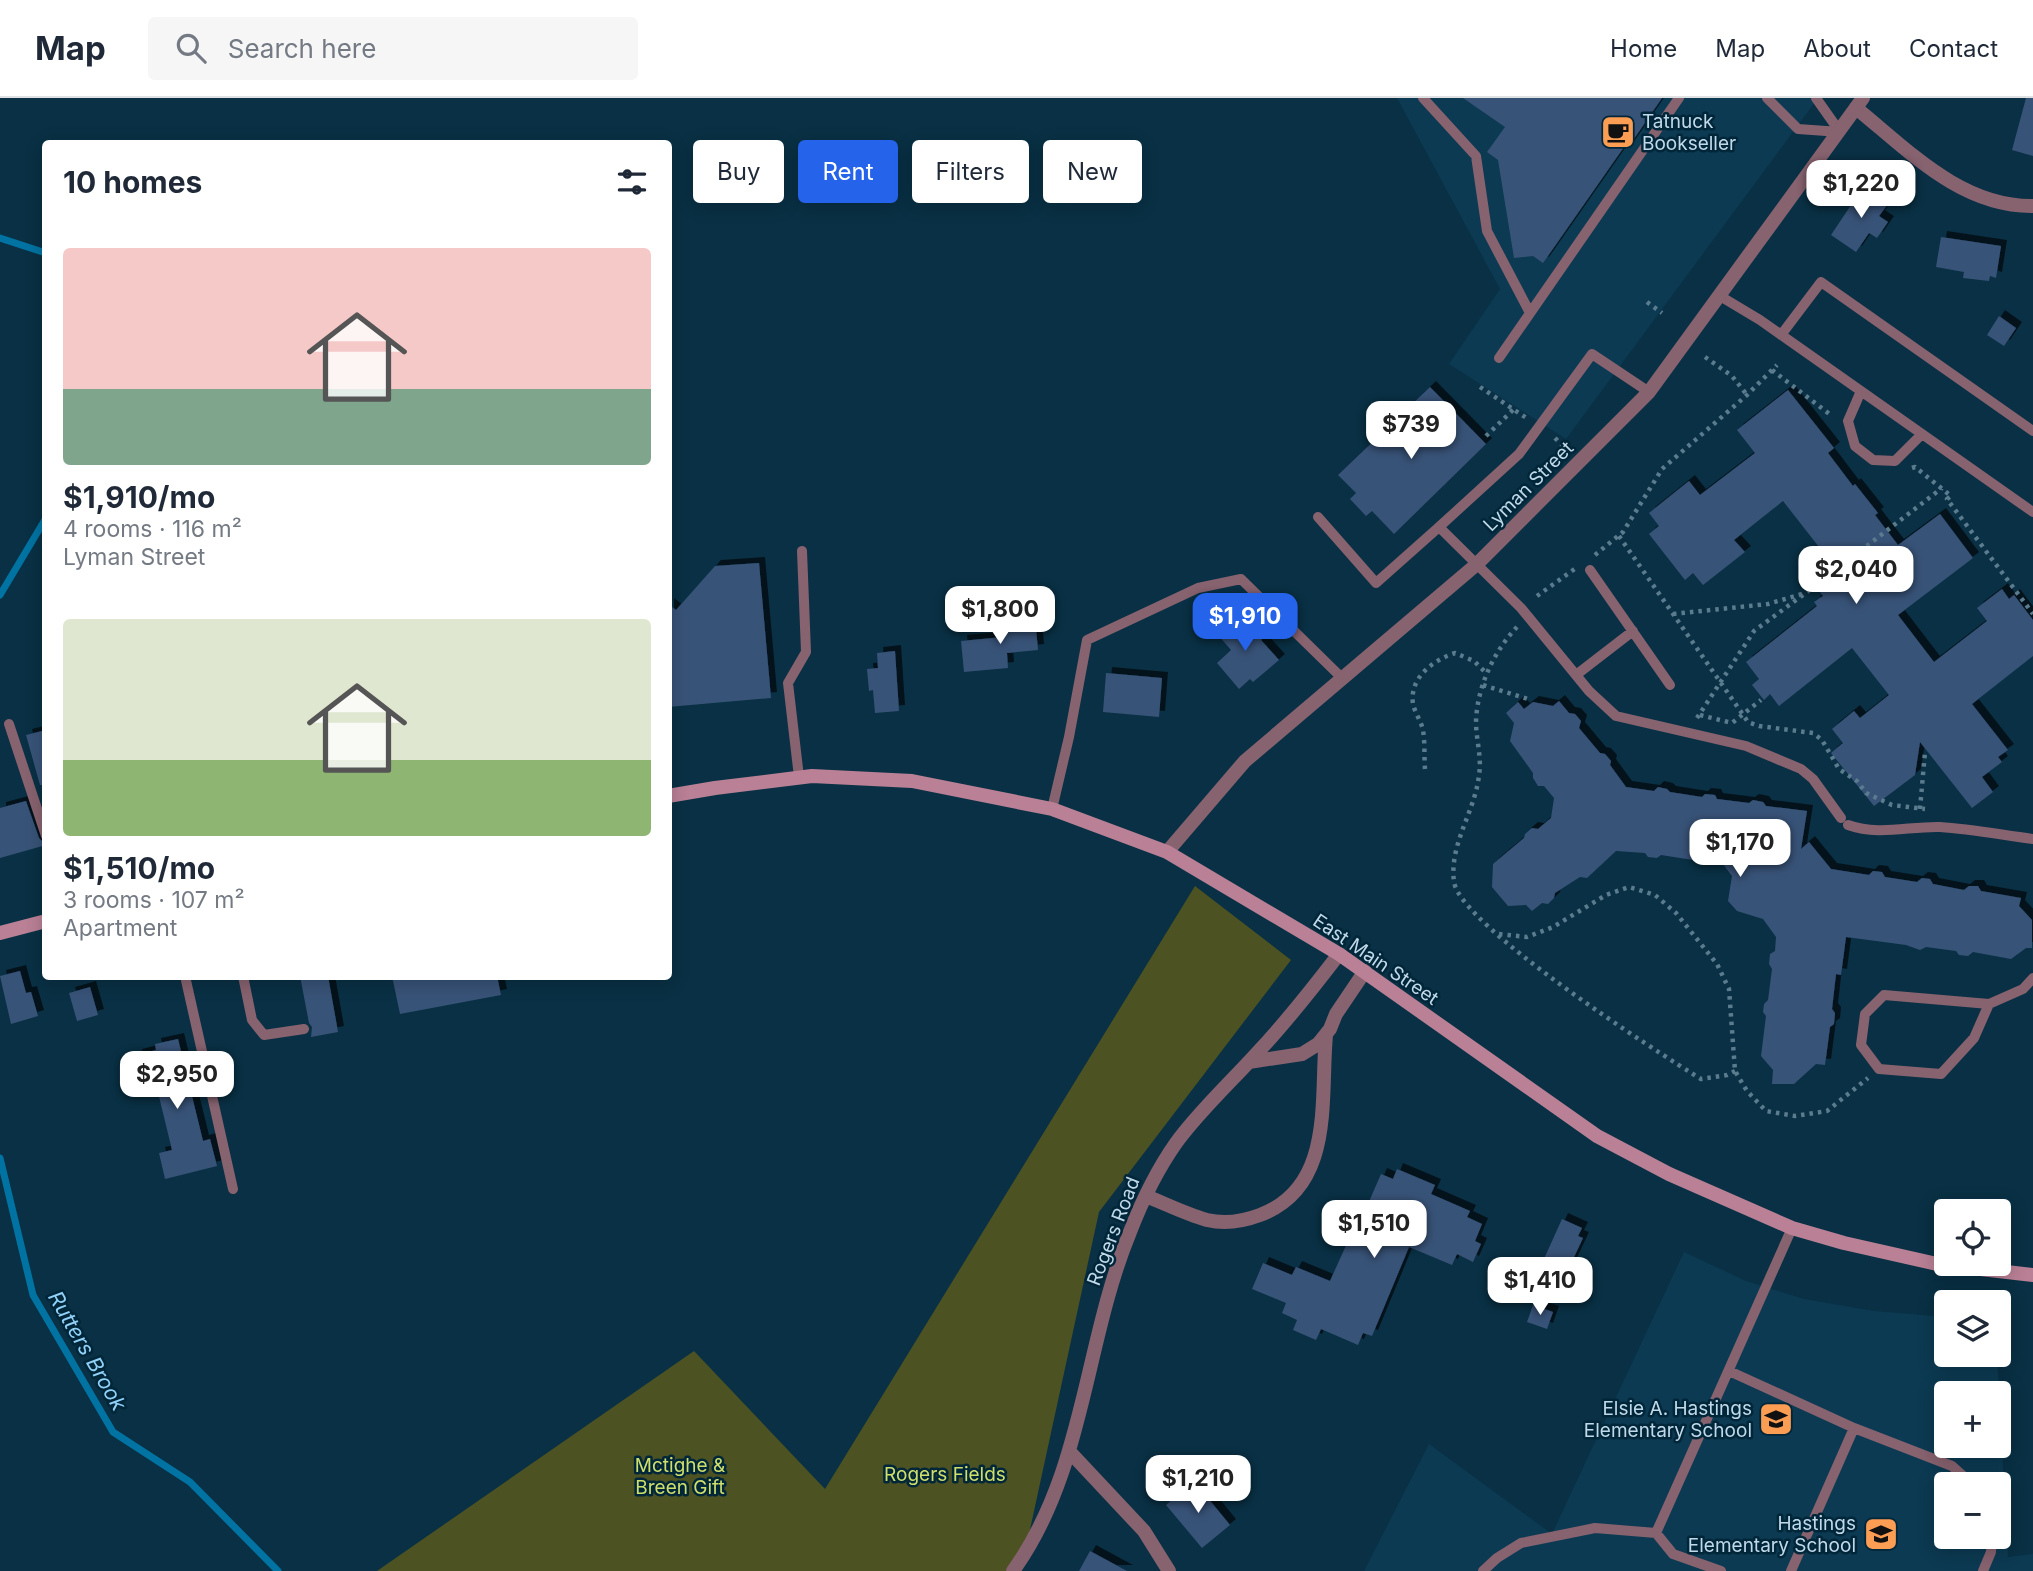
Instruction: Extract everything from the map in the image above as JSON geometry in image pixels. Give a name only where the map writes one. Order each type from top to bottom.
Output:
[{"type":"main road","name":"East Main Street","points":[[672,795],[812,776],[912,781],[1052,809],[1167,852],[1339,954],[1597,1136],[1669,1174],[1792,1228],[1883,1253],[1937,1264],[2033,1275]]},
{"type":"main road","points":[[0,933],[42,922]]},
{"type":"street","name":"Lyman Street","points":[[1167,852],[1245,761],[1477,564],[1649,393],[1859,103]]},
{"type":"street","points":[[1859,103],[1941,176],[1979,198],[2018,206],[2033,206]]},
{"type":"street","name":"Rogers Road","points":[[1013,1571],[1049,1509],[1069,1451],[1107,1301],[1129,1233],[1146,1196],[1177,1142],[1249,1062],[1339,954]]},
{"type":"street","points":[[1249,1062],[1302,1054],[1318,1044],[1365,971]]},
{"type":"street","points":[[1146,1196],[1208,1220],[1234,1222],[1274,1210],[1288,1200],[1314,1162],[1323,1116],[1326,1035]]},
{"type":"street","points":[[1069,1451],[1144,1531],[1163,1568]]},
{"type":"lane","points":[[1423,98],[1476,156],[1487,232],[1530,313]]},
{"type":"lane","points":[[1499,358],[1679,98]]},
{"type":"lane","points":[[1767,98],[1798,129],[1840,132]]},
{"type":"lane","points":[[1815,98],[1840,132]]},
{"type":"lane","points":[[1781,335],[1822,282],[2033,431]]},
{"type":"lane","points":[[1720,296],[1781,335],[2033,512]]},
{"type":"lane","points":[[1318,517],[1376,583],[1520,454],[1592,354],[1649,393]]},
{"type":"lane","points":[[1861,391],[1848,421],[1855,446],[1872,460],[1895,461],[1922,434]]},
{"type":"lane","points":[[1439,527],[1521,608],[1576,675],[1616,716],[1746,746],[1801,769],[1813,779],[1844,822],[1865,831],[1940,827],[2033,839]]},
{"type":"lane","points":[[799,778],[788,683],[806,652],[802,551]]},
{"type":"lane","points":[[1585,568],[1670,685]]},
{"type":"lane","points":[[1052,809],[1087,640],[1198,588],[1241,579],[1342,678]]},
{"type":"lane","points":[[1576,675],[1633,631]]},
{"type":"lane","points":[[9,724],[42,824]]},
{"type":"lane","points":[[1989,1003],[1974,1038],[1941,1074],[1879,1069],[1861,1045],[1865,1014],[1884,995],[1989,1003],[2023,989],[2033,978]]},
{"type":"lane","points":[[187,980],[233,1189]]},
{"type":"lane","points":[[244,980],[251,1020],[264,1035],[304,1029]]},
{"type":"lane","points":[[1656,1533],[1792,1228]]},
{"type":"lane","points":[[1730,1371],[1854,1428],[1952,1466],[1959,1472]]},
{"type":"lane","points":[[1791,1571],[1854,1428]]},
{"type":"lane","points":[[1483,1571],[1497,1558],[1521,1543],[1595,1528],[1656,1533],[1673,1554],[1721,1571]]},
{"type":"lane","points":[[1983,1571],[1991,1549]]},
{"type":"path","points":[[1647,302],[1662,313]]},
{"type":"path","points":[[1705,357],[1732,376],[1747,395]]},
{"type":"path","points":[[1591,558],[1619,536],[1662,470],[1775,368],[1832,414],[1832,424]]},
{"type":"path","points":[[1480,387],[1532,422]]},
{"type":"path","points":[[1486,436],[1514,410]]},
{"type":"path","points":[[1555,438],[1569,452]]},
{"type":"path","points":[[1905,471],[1915,467],[1951,496],[1947,499],[2033,614]]},
{"type":"path","points":[[1833,572],[1942,488]]},
{"type":"path","points":[[1619,536],[1748,722],[1759,726],[1813,733],[1822,740],[1839,769],[1857,781],[1866,793],[1892,804],[1933,810]]},
{"type":"path","points":[[1537,596],[1585,568]]},
{"type":"path","points":[[1673,614],[1768,604],[1809,590],[1754,631],[1698,717],[1732,723],[1761,700]]},
{"type":"path","points":[[1518,626],[1504,641],[1479,697],[1476,723],[1479,775],[1468,818],[1454,851],[1454,885],[1466,905],[1498,934],[1627,1033],[1701,1079],[1735,1071]]},
{"type":"path","points":[[1425,769],[1423,728],[1413,705],[1413,687],[1427,668],[1442,657],[1455,653],[1474,661],[1487,674]]},
{"type":"path","points":[[1483,685],[1528,699]]},
{"type":"path","points":[[1920,809],[1925,752]]},
{"type":"path","points":[[1498,934],[1527,937],[1553,927],[1606,895],[1629,887],[1655,895],[1676,913],[1717,964],[1728,989],[1735,1071],[1747,1091],[1766,1111],[1795,1116],[1827,1111],[1879,1069]]},
{"type":"shaded area","points":[[1397,98],[1818,98],[1566,439],[1449,364],[1500,289]]},
{"type":"shaded area","name":"Elsie A. Hastings Elementary School","points":[[1684,1252],[1746,1281],[1804,1299],[1874,1311],[1934,1316],[1934,1367],[1998,1367],[1998,1381],[1934,1381],[1934,1458],[2003,1458],[2003,1472],[1934,1472],[1934,1549],[2008,1549],[2008,1557],[2033,1554],[2033,1571],[1364,1571],[1429,1444],[1552,1534]]},
{"type":"green space","name":"Rogers Fields","points":[[1195,886],[1291,960],[1099,1212],[1021,1571],[377,1571],[694,1351],[825,1489]]},
{"type":"building","points":[[1463,98],[1662,98],[1627,149],[1624,147],[1543,263],[1533,256],[1514,258],[1498,160],[1487,152],[1505,127]]},
{"type":"building","points":[[2026,98],[2033,98],[2033,156],[2012,150]]},
{"type":"building","points":[[1863,187],[1888,204],[1879,216],[1888,222],[1877,238],[1869,233],[1856,252],[1831,235]]},
{"type":"building","points":[[1941,237],[2001,246],[1996,278],[1990,276],[1989,281],[1963,278],[1964,272],[1936,267]]},
{"type":"building","points":[[1999,316],[2016,328],[2004,346],[1987,335]]},
{"type":"building","points":[[1430,387],[1486,444],[1394,534],[1372,511],[1366,516],[1350,499],[1356,493],[1338,475]]},
{"type":"building","points":[[1788,390],[1834,448],[1828,453],[1878,513],[1875,515],[1898,545],[1940,514],[1973,558],[1898,615],[1934,662],[1987,621],[1977,608],[2002,589],[2009,599],[2014,595],[2033,620],[2033,656],[1972,704],[2008,750],[1998,757],[2002,762],[1982,777],[1993,792],[1972,808],[1920,742],[1915,775],[1874,806],[1831,753],[1843,743],[1832,729],[1854,711],[1860,718],[1889,695],[1852,648],[1779,706],[1770,694],[1764,700],[1752,685],[1759,679],[1746,662],[1817,606],[1814,602],[1823,596],[1798,564],[1819,547],[1783,501],[1734,540],[1745,552],[1703,585],[1693,573],[1685,580],[1649,534],[1659,526],[1649,513],[1689,481],[1700,495],[1755,453],[1737,430]]},
{"type":"building","points":[[759,563],[771,698],[672,707],[672,607],[676,610],[715,566]]},
{"type":"building","points":[[1240,616],[1249,627],[1252,624],[1264,637],[1261,640],[1279,660],[1253,682],[1250,679],[1239,689],[1217,663],[1231,650],[1218,635]]},
{"type":"building","points":[[1035,617],[1038,650],[1007,653],[1008,668],[964,672],[961,641],[1003,637],[1001,620]]},
{"type":"building","points":[[895,651],[899,711],[875,713],[873,690],[869,691],[867,669],[878,668],[877,653]]},
{"type":"building","points":[[1106,673],[1162,678],[1159,717],[1103,712]]},
{"type":"building","points":[[1559,701],[1569,713],[1575,714],[1581,721],[1579,728],[1600,753],[1605,754],[1611,761],[1610,765],[1626,787],[1654,791],[1658,787],[1670,792],[1702,797],[1705,794],[1715,795],[1717,799],[1749,803],[1753,800],[1763,802],[1766,806],[1807,811],[1801,849],[1809,842],[1831,869],[1869,875],[1873,871],[1882,872],[1885,877],[1917,882],[1922,878],[1930,879],[1933,884],[1964,890],[1969,886],[1978,886],[1981,891],[2021,898],[2019,906],[2032,920],[2032,948],[2026,948],[2011,959],[1973,952],[1968,956],[1959,955],[1956,951],[1926,947],[1920,950],[1906,945],[1846,937],[1841,975],[1836,974],[1832,1009],[1835,1013],[1834,1024],[1830,1027],[1825,1065],[1816,1064],[1794,1084],[1772,1084],[1773,1070],[1761,1056],[1766,1016],[1763,1012],[1764,1004],[1768,1000],[1772,969],[1769,964],[1770,954],[1775,951],[1776,937],[1763,919],[1737,911],[1728,901],[1732,876],[1723,864],[1708,861],[1705,865],[1693,860],[1661,855],[1657,858],[1648,857],[1645,853],[1616,851],[1587,878],[1580,877],[1555,893],[1548,904],[1542,903],[1532,911],[1526,905],[1508,906],[1492,887],[1493,864],[1532,828],[1538,829],[1551,818],[1554,798],[1544,786],[1538,786],[1533,773],[1510,741],[1514,723],[1506,713],[1518,702],[1524,709],[1533,702],[1553,706]]},
{"type":"building","points":[[42,731],[42,785],[40,785],[26,735]]},
{"type":"building","points":[[26,801],[42,846],[0,858],[0,808]]},
{"type":"building","points":[[20,971],[26,993],[31,992],[38,1016],[11,1024],[0,976]]},
{"type":"building","points":[[301,980],[329,980],[338,1032],[311,1037],[312,1027]]},
{"type":"building","points":[[393,980],[498,980],[501,995],[400,1014]]},
{"type":"building","points":[[90,987],[98,1015],[77,1021],[69,993]]},
{"type":"building","points":[[178,1039],[203,1141],[210,1139],[217,1166],[165,1179],[159,1153],[172,1150],[155,1080],[142,1083],[136,1055],[156,1050],[155,1044]]},
{"type":"building","points":[[1397,1169],[1435,1185],[1431,1194],[1470,1211],[1467,1217],[1482,1224],[1475,1241],[1481,1244],[1473,1262],[1457,1254],[1452,1265],[1409,1247],[1372,1336],[1363,1333],[1358,1345],[1321,1329],[1316,1340],[1293,1330],[1297,1320],[1282,1313],[1286,1303],[1252,1289],[1263,1263],[1292,1275],[1296,1267],[1330,1281],[1348,1241],[1357,1244],[1374,1206],[1368,1204],[1381,1174],[1393,1179]]},
{"type":"building","points":[[1562,1219],[1582,1228],[1578,1236],[1583,1238],[1567,1272],[1543,1261]]},
{"type":"building","points":[[1533,1305],[1553,1312],[1547,1329],[1527,1322]]},
{"type":"building","points":[[1194,1481],[1230,1525],[1202,1548],[1166,1505]]},
{"type":"building","points":[[1090,1551],[1127,1571],[1079,1571]]},
{"type":"waterway","name":"Rutters Brook","points":[[0,238],[42,252]]},
{"type":"waterway","name":"Rutters Brook","points":[[0,595],[42,525]]},
{"type":"waterway","name":"Rutters Brook","points":[[0,1158],[33,1295],[113,1432],[190,1482],[278,1571]]},
{"type":"place","name":"Tatnuck Bookseller","points":[[1618,132]]},
{"type":"place","name":"Elsie A. Hastings Elementary School","points":[[1776,1419]]},
{"type":"place","name":"Hastings Elementary School","points":[[1881,1534]]},
{"type":"park label","name":"Mctighe & Breen Gift","points":[[680,1476]]}]
